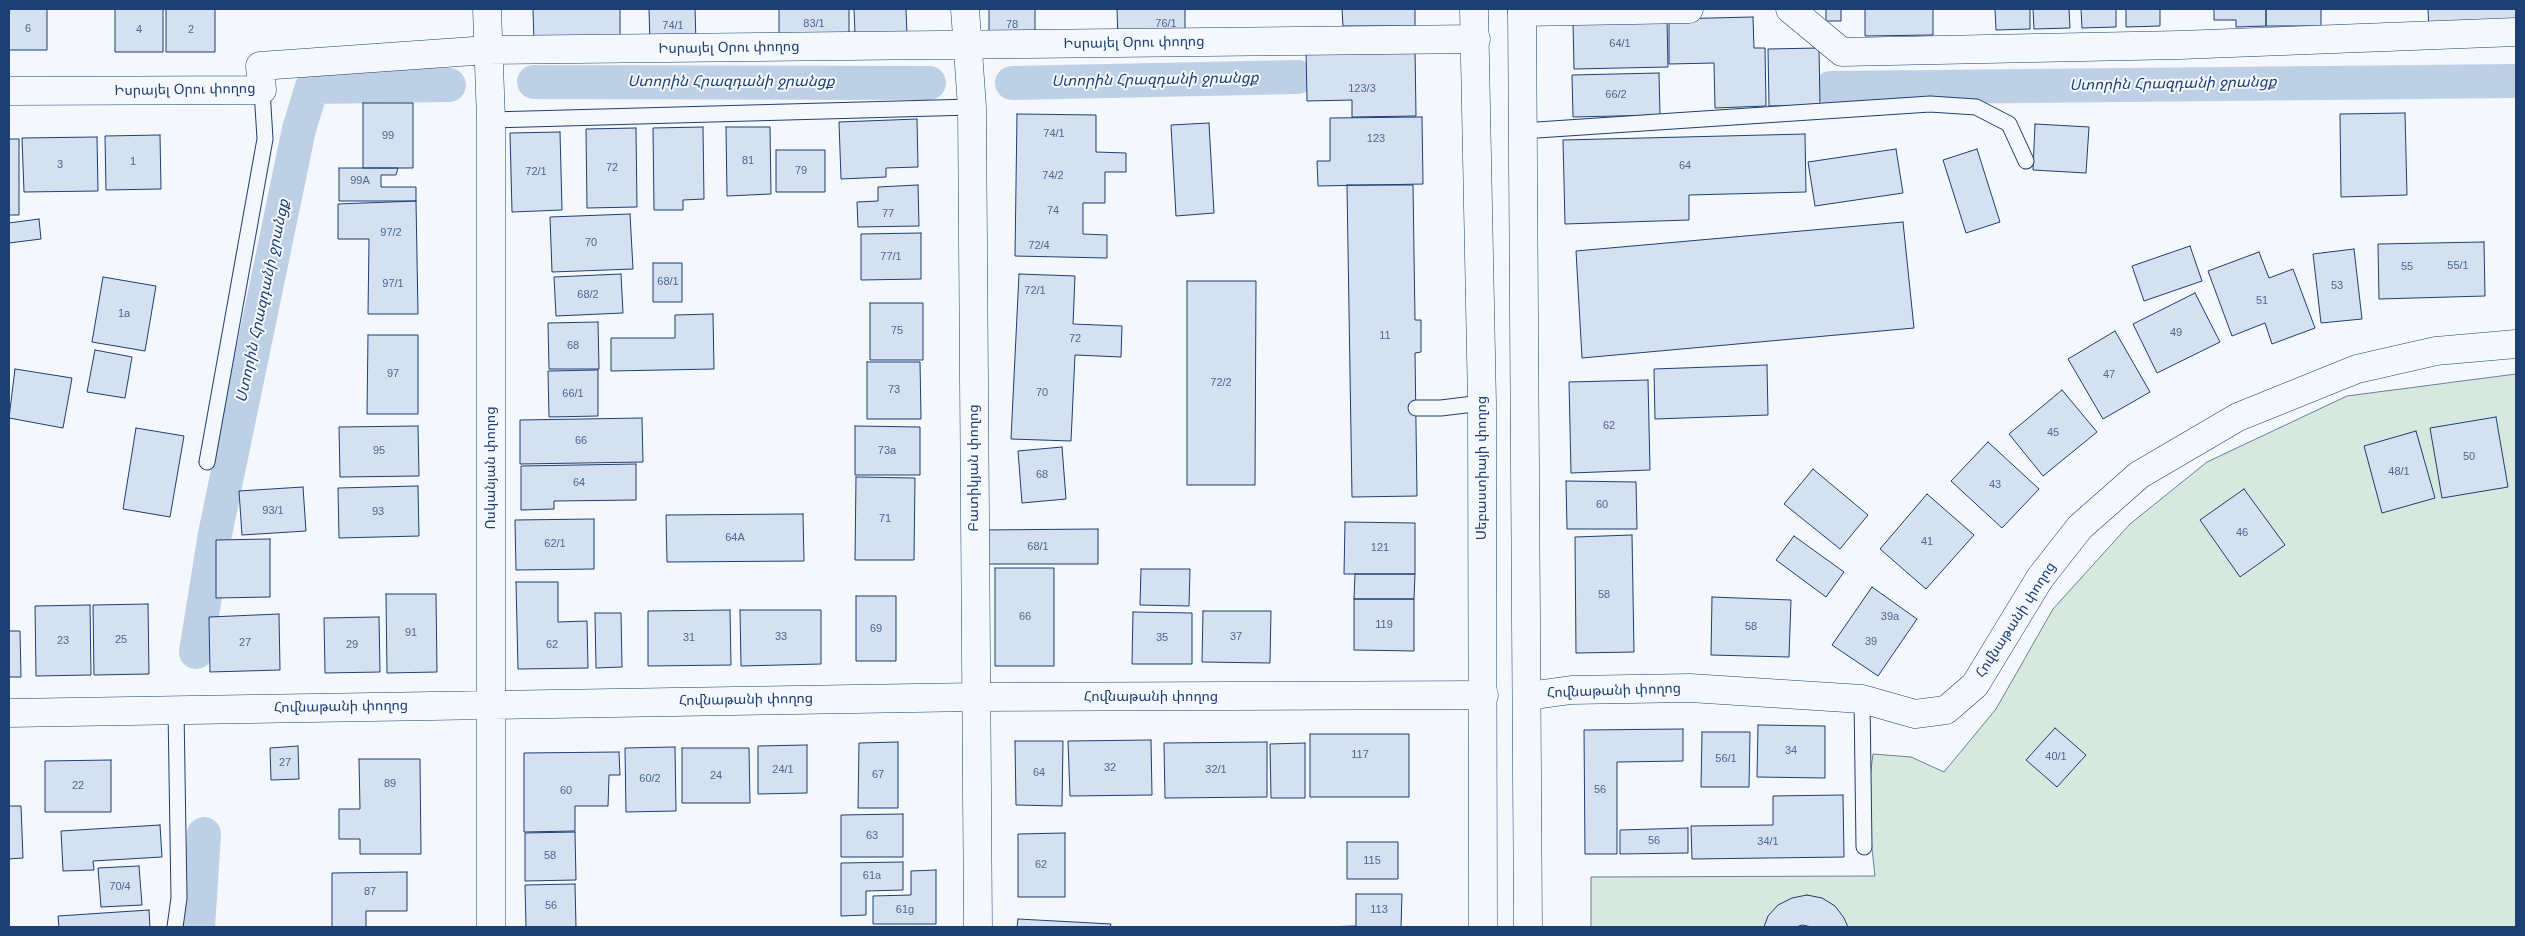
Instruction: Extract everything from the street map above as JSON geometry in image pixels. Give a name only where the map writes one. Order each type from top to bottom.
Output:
[{"type":"street","name":"Ոսկանյան փողոց","points":[[487,9],[491,120],[491,927]]},
{"type":"street","name":"Բատիկյան փողոց","points":[[965,9],[966,46],[972,108],[978,927]]},
{"type":"street","name":"Սեբաստիայի փողոց","points":[[1474,9],[1482,403],[1484,695],[1482,927]]},
{"type":"street","points":[[1528,927],[1528,696],[1522,11],[1689,9]]},
{"type":"street","points":[[1790,9],[1842,52],[2180,45],[2516,32]]},
{"type":"street","name":"Իսրայել Օրու փողոց","points":[[9,91],[262,90],[260,66],[488,50],[1476,39]]},
{"type":"street","name":"Հովնաթանի փողոց","points":[[1528,696],[1571,690],[1690,688],[1862,699],[1915,714],[1946,710],[1975,684],[2040,578],[2080,527],[2139,475],[2238,417],[2357,369],[2436,351],[2516,344]]},
{"type":"street","name":"Հովնաթանի փողոց","points":[[9,713],[975,697],[1484,695]]},
{"type":"lane","points":[[208,462],[265,138],[262,90]]},
{"type":"lane","points":[[1522,131],[1930,104],[1976,107],[2010,124],[2026,161]]},
{"type":"lane","points":[[491,120],[972,108]]},
{"type":"lane","points":[[1416,408],[1441,408],[1482,403]]},
{"type":"lane","points":[[1862,699],[1864,847]]},
{"type":"lane","points":[[176,710],[179,898],[176,927]]},
{"type":"shaded area","points":[[2516,374],[2516,927],[1591,927],[1591,877],[1875,876],[1867,803],[1873,754],[1911,757],[1944,772],[1996,709],[2053,609],[2130,524],[2207,462],[2347,396]]},
{"type":"building","points":[[9,9],[47,9],[47,50],[9,50]]},
{"type":"building","points":[[115,9],[163,9],[163,52],[115,52]]},
{"type":"building","points":[[166,9],[215,9],[215,52],[166,52]]},
{"type":"building","points":[[533,9],[620,9],[620,42],[534,43]]},
{"type":"building","points":[[649,9],[695,9],[696,42],[650,44]]},
{"type":"building","points":[[779,9],[849,9],[849,39],[779,41]]},
{"type":"building","points":[[854,9],[906,9],[907,34],[855,34]]},
{"type":"building","points":[[989,9],[1035,9],[1035,40],[989,42]]},
{"type":"building","points":[[1117,9],[1185,9],[1185,39],[1118,40]]},
{"type":"building","points":[[1342,9],[1415,9],[1415,26],[1343,26]]},
{"type":"building","points":[[1826,9],[1841,9],[1841,21],[1826,21]]},
{"type":"building","points":[[1865,9],[1933,9],[1933,35],[1865,36]]},
{"type":"building","points":[[1995,9],[2030,9],[2030,29],[1996,30]]},
{"type":"building","points":[[2033,9],[2069,9],[2070,28],[2034,29]]},
{"type":"building","points":[[2081,9],[2116,9],[2116,27],[2082,28]]},
{"type":"building","points":[[2126,9],[2160,9],[2160,26],[2126,27]]},
{"type":"building","points":[[2214,9],[2266,9],[2266,26],[2236,27],[2236,20],[2214,20]]},
{"type":"building","points":[[2266,9],[2321,9],[2321,26],[2266,26]]},
{"type":"building","points":[[2428,9],[2516,9],[2516,26],[2429,29]]},
{"type":"building","points":[[1753,17],[1754,48],[1765,48],[1766,106],[1715,108],[1714,63],[1669,64],[1669,19]]},
{"type":"building","points":[[1667,19],[1668,67],[1574,69],[1573,21]]},
{"type":"building","points":[[1415,47],[1416,116],[1352,117],[1352,100],[1307,101],[1306,49]]},
{"type":"building","points":[[1819,48],[1820,105],[1769,106],[1768,49]]},
{"type":"building","points":[[1659,73],[1660,115],[1573,117],[1572,75]]},
{"type":"building","points":[[363,103],[413,103],[413,168],[363,168]]},
{"type":"building","points":[[2405,113],[2407,195],[2341,197],[2340,114]]},
{"type":"building","points":[[1017,114],[1096,115],[1096,152],[1126,153],[1126,172],[1105,172],[1105,203],[1083,203],[1083,234],[1107,235],[1107,258],[1015,256]]},
{"type":"building","points":[[1422,117],[1423,184],[1318,186],[1317,161],[1330,161],[1330,118]]},
{"type":"building","points":[[917,119],[918,167],[886,168],[886,177],[841,179],[839,122]]},
{"type":"building","points":[[1209,123],[1214,213],[1176,216],[1171,125]]},
{"type":"building","points":[[2035,124],[2089,127],[2086,173],[2033,170]]},
{"type":"building","points":[[703,127],[704,199],[683,200],[683,210],[654,210],[653,128]]},
{"type":"building","points":[[726,127],[770,127],[771,194],[727,196]]},
{"type":"building","points":[[636,128],[637,207],[587,208],[586,129]]},
{"type":"building","points":[[560,132],[562,210],[512,212],[510,133]]},
{"type":"building","points":[[1805,134],[1806,192],[1689,195],[1689,220],[1565,224],[1563,140]]},
{"type":"building","points":[[160,135],[161,189],[106,190],[105,136]]},
{"type":"building","points":[[97,137],[98,191],[24,192],[22,138]]},
{"type":"building","points":[[9,139],[19,139],[19,215],[9,215]]},
{"type":"building","points":[[1896,149],[1903,193],[1815,206],[1808,162]]},
{"type":"building","points":[[1977,149],[2000,222],[1966,233],[1943,160]]},
{"type":"building","points":[[776,150],[825,150],[825,192],[776,192]]},
{"type":"building","points":[[339,168],[398,168],[396,175],[381,175],[381,187],[416,187],[416,201],[339,201]]},
{"type":"building","points":[[918,185],[919,226],[858,227],[857,202],[878,201],[878,187]]},
{"type":"building","points":[[1347,185],[1413,185],[1415,320],[1421,320],[1421,352],[1415,353],[1417,496],[1352,497]]},
{"type":"building","points":[[416,201],[418,314],[368,314],[369,239],[338,239],[338,204]]},
{"type":"building","points":[[630,214],[633,269],[552,272],[550,217]]},
{"type":"building","points":[[39,219],[41,239],[9,243],[9,223]]},
{"type":"building","points":[[1903,222],[1914,328],[1582,358],[1576,251]]},
{"type":"building","points":[[921,233],[921,279],[861,280],[861,234]]},
{"type":"building","points":[[2484,242],[2485,296],[2379,299],[2378,244]]},
{"type":"building","points":[[2190,246],[2202,281],[2144,301],[2132,266]]},
{"type":"building","points":[[2354,249],[2362,319],[2321,323],[2313,254]]},
{"type":"building","points":[[2259,252],[2269,278],[2293,269],[2315,328],[2272,344],[2265,323],[2232,336],[2208,271]]},
{"type":"building","points":[[653,263],[682,263],[682,302],[653,302]]},
{"type":"building","points":[[621,274],[623,313],[556,316],[554,277]]},
{"type":"building","points":[[1019,274],[1075,276],[1073,324],[1122,326],[1121,357],[1075,355],[1071,441],[1011,439]]},
{"type":"building","points":[[103,277],[156,286],[145,351],[92,342]]},
{"type":"building","points":[[1187,281],[1256,281],[1255,485],[1187,485]]},
{"type":"building","points":[[2195,293],[2220,342],[2157,373],[2133,324]]},
{"type":"building","points":[[870,303],[923,303],[923,360],[870,360]]},
{"type":"building","points":[[713,314],[714,369],[611,371],[611,338],[675,338],[675,315]]},
{"type":"building","points":[[598,322],[599,369],[549,369],[548,323]]},
{"type":"building","points":[[2115,331],[2150,392],[2103,419],[2068,359]]},
{"type":"building","points":[[368,335],[418,335],[418,414],[367,414]]},
{"type":"building","points":[[95,350],[132,357],[125,398],[87,392]]},
{"type":"building","points":[[867,362],[920,362],[921,419],[867,419]]},
{"type":"building","points":[[1767,365],[1768,415],[1655,419],[1654,369]]},
{"type":"building","points":[[15,369],[72,378],[63,428],[9,418]]},
{"type":"building","points":[[598,370],[598,416],[549,417],[548,371]]},
{"type":"building","points":[[1648,380],[1650,470],[1571,473],[1569,382]]},
{"type":"building","points":[[2062,390],[2097,432],[2043,476],[2009,434]]},
{"type":"building","points":[[2496,417],[2508,487],[2442,498],[2430,428]]},
{"type":"building","points":[[642,418],[643,462],[520,464],[520,420]]},
{"type":"building","points":[[418,426],[419,476],[340,477],[339,427]]},
{"type":"building","points":[[855,426],[920,427],[920,475],[855,475]]},
{"type":"building","points":[[136,428],[184,436],[170,517],[123,509]]},
{"type":"building","points":[[2416,431],[2435,498],[2382,513],[2364,446]]},
{"type":"building","points":[[1988,442],[2039,489],[2002,528],[1951,481]]},
{"type":"building","points":[[1062,447],[1066,499],[1022,503],[1018,451]]},
{"type":"building","points":[[636,464],[636,500],[554,501],[554,509],[521,510],[521,466]]},
{"type":"building","points":[[1813,469],[1868,515],[1840,549],[1784,504]]},
{"type":"building","points":[[856,477],[915,478],[914,560],[855,560]]},
{"type":"building","points":[[1566,481],[1636,482],[1637,529],[1567,529]]},
{"type":"building","points":[[418,486],[419,536],[339,538],[338,488]]},
{"type":"building","points":[[303,487],[306,531],[242,535],[239,491]]},
{"type":"building","points":[[2244,489],[2285,545],[2240,577],[2200,520]]},
{"type":"building","points":[[1927,494],[1974,535],[1926,589],[1880,549]]},
{"type":"building","points":[[803,514],[804,561],[667,562],[666,515]]},
{"type":"building","points":[[594,519],[594,569],[516,570],[515,520]]},
{"type":"building","points":[[1345,522],[1415,523],[1415,574],[1344,574]]},
{"type":"building","points":[[1098,529],[1098,564],[979,564],[979,530]]},
{"type":"building","points":[[1632,535],[1634,652],[1576,653],[1575,537]]},
{"type":"building","points":[[1794,536],[1844,572],[1826,597],[1776,560]]},
{"type":"building","points":[[270,539],[270,597],[216,598],[216,540]]},
{"type":"building","points":[[995,568],[1054,568],[1054,666],[995,666]]},
{"type":"building","points":[[1141,569],[1190,569],[1189,606],[1140,605]]},
{"type":"building","points":[[1355,574],[1415,574],[1414,599],[1354,599]]},
{"type":"building","points":[[516,582],[558,582],[558,622],[587,621],[588,668],[518,669]]},
{"type":"building","points":[[1872,587],[1917,619],[1878,676],[1832,645]]},
{"type":"building","points":[[386,594],[436,594],[437,672],[387,673]]},
{"type":"building","points":[[856,596],[896,596],[896,661],[856,661]]},
{"type":"building","points":[[1712,597],[1791,600],[1789,657],[1711,655]]},
{"type":"building","points":[[1354,599],[1414,599],[1414,651],[1354,650]]},
{"type":"building","points":[[148,604],[149,674],[94,675],[93,605]]},
{"type":"building","points":[[90,605],[91,675],[36,676],[35,606]]},
{"type":"building","points":[[730,610],[731,665],[648,666],[648,611]]},
{"type":"building","points":[[740,610],[821,610],[821,664],[741,666]]},
{"type":"building","points":[[1203,611],[1271,611],[1270,663],[1202,662]]},
{"type":"building","points":[[1133,612],[1192,613],[1192,664],[1132,664]]},
{"type":"building","points":[[595,613],[621,613],[622,667],[596,668]]},
{"type":"building","points":[[279,614],[280,670],[210,672],[209,617]]},
{"type":"building","points":[[379,617],[380,672],[325,673],[324,618]]},
{"type":"building","points":[[9,631],[20,631],[21,677],[9,677]]},
{"type":"building","points":[[1758,725],[1825,726],[1825,778],[1757,777]]},
{"type":"building","points":[[2055,728],[2086,755],[2057,787],[2026,760]]},
{"type":"building","points":[[1683,729],[1683,761],[1617,762],[1617,854],[1585,854],[1584,730]]},
{"type":"building","points":[[1702,732],[1750,732],[1749,787],[1701,787]]},
{"type":"building","points":[[1310,734],[1409,734],[1409,797],[1310,797]]},
{"type":"building","points":[[1151,740],[1152,795],[1070,796],[1068,741]]},
{"type":"building","points":[[1015,741],[1063,741],[1062,806],[1016,805]]},
{"type":"building","points":[[898,742],[898,808],[858,808],[859,743]]},
{"type":"building","points":[[1267,742],[1267,797],[1165,798],[1164,743]]},
{"type":"building","points":[[1305,743],[1305,798],[1271,798],[1270,744]]},
{"type":"building","points":[[807,745],[807,793],[758,794],[758,746]]},
{"type":"building","points":[[298,746],[299,779],[271,780],[270,748]]},
{"type":"building","points":[[675,747],[676,811],[626,812],[625,748]]},
{"type":"building","points":[[682,748],[749,748],[750,803],[682,803]]},
{"type":"building","points":[[619,752],[620,775],[609,775],[608,806],[575,806],[575,831],[524,832],[524,753]]},
{"type":"building","points":[[359,759],[420,759],[421,854],[360,854],[360,839],[339,839],[339,809],[360,809]]},
{"type":"building","points":[[111,760],[111,812],[45,812],[45,761]]},
{"type":"building","points":[[1843,795],[1844,857],[1692,859],[1691,826],[1773,825],[1773,796]]},
{"type":"building","points":[[9,806],[21,806],[23,858],[9,859]]},
{"type":"building","points":[[903,814],[903,857],[841,857],[841,815]]},
{"type":"building","points":[[160,825],[162,857],[93,861],[94,870],[63,871],[61,831]]},
{"type":"building","points":[[1688,828],[1688,853],[1620,854],[1620,830]]},
{"type":"building","points":[[575,832],[576,880],[525,881],[525,833]]},
{"type":"building","points":[[1065,833],[1065,897],[1018,897],[1018,834]]},
{"type":"building","points":[[1347,842],[1398,842],[1398,879],[1347,879]]},
{"type":"building","points":[[903,862],[903,890],[866,891],[866,915],[841,916],[841,863]]},
{"type":"building","points":[[139,866],[142,905],[101,907],[98,868]]},
{"type":"building","points":[[936,870],[936,924],[873,924],[873,896],[911,895],[911,871]]},
{"type":"building","points":[[407,872],[407,911],[366,911],[366,927],[332,927],[332,873]]},
{"type":"building","points":[[575,884],[576,927],[526,927],[525,885]]},
{"type":"building","points":[[1356,894],[1402,894],[1401,927],[1320,927],[1356,926]]},
{"type":"building","points":[[1807,895],[1822,898],[1835,906],[1848,927],[1812,927],[1802,925],[1796,927],[1764,927],[1768,916],[1778,905],[1792,898]]},
{"type":"building","points":[[149,910],[150,927],[59,927],[58,916]]},
{"type":"building","points":[[1018,919],[1111,924],[1110,927],[1017,927]]},
{"type":"waterway","name":"Ստորին Հրազդանի ջրանցք","points":[[1012,83],[1298,77]]},
{"type":"waterway","name":"Ստորին Հրազդանի ջրանցք","points":[[1831,88],[2516,81]]},
{"type":"waterway","name":"Ստորին Հրազդանի ջրանցք","points":[[534,82],[929,83]]},
{"type":"waterway","name":"Ստորին Հրազդանի ջրանցք","points":[[196,652],[215,534],[299,129],[312,87],[449,85]]},
{"type":"waterway","name":"Ստորին Հրազդանի ջրանցք","points":[[198,927],[204,834]]}]
